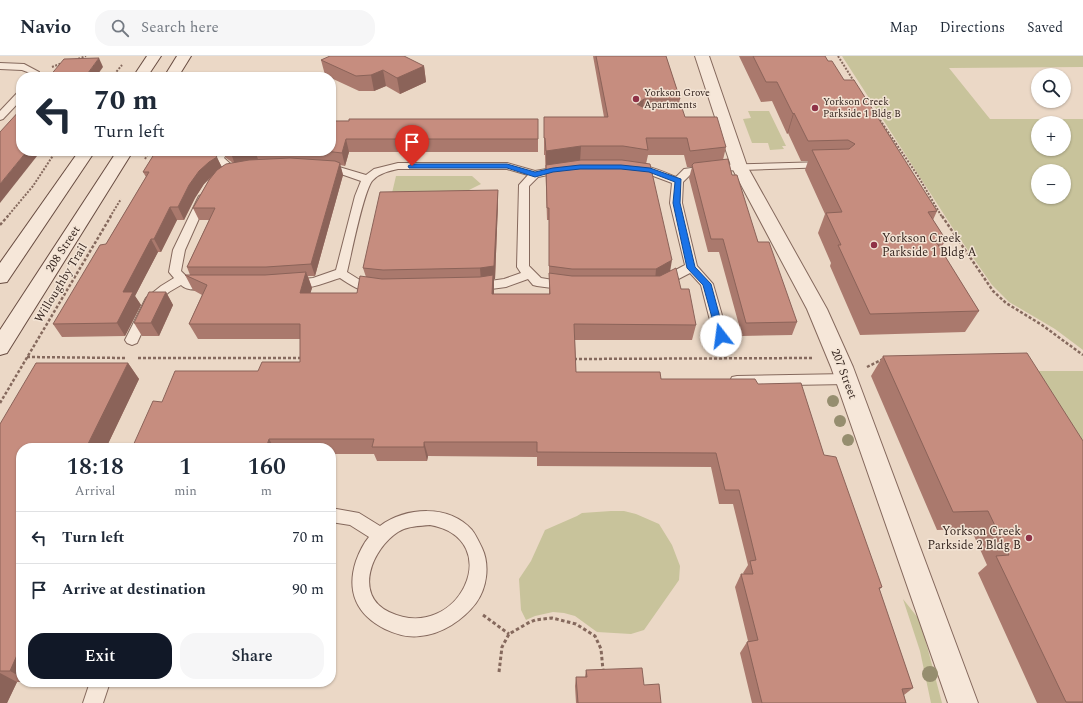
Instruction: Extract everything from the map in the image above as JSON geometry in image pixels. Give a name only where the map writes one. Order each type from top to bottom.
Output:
[{"type":"street","points":[[143,72],[154,56]]},
{"type":"street","points":[[174,72],[184,56]]},
{"type":"street","name":"207 Street","points":[[702,56],[720,119],[740,166],[817,309],[844,373],[963,703]]},
{"type":"street","points":[[0,277],[84,156]]},
{"type":"street","name":"208 Street","points":[[0,347],[123,156]]},
{"type":"lane","points":[[0,66],[24,67],[35,72]]},
{"type":"lane","points":[[0,117],[16,99]]},
{"type":"lane","points":[[220,156],[219,159],[228,173],[246,169]]},
{"type":"lane","points":[[721,336],[707,284],[691,268],[676,203],[678,181],[688,171],[740,166],[833,165]]},
{"type":"lane","points":[[341,273],[360,196],[367,179],[378,171],[398,166],[507,166],[535,174],[573,168]]},
{"type":"lane","points":[[621,167],[650,170],[678,181]]},
{"type":"lane","points":[[311,168],[339,170],[367,179]]},
{"type":"lane","points":[[535,174],[524,185],[523,267],[538,282],[578,286]]},
{"type":"lane","points":[[209,189],[205,194],[179,250],[175,272],[188,285],[218,285]]},
{"type":"lane","points":[[650,286],[657,286],[691,268]]},
{"type":"lane","points":[[278,285],[314,282],[341,273]]},
{"type":"lane","points":[[341,273],[360,286],[386,289]]},
{"type":"lane","points":[[466,288],[506,283],[530,274]]},
{"type":"lane","points":[[132,340],[150,301],[165,289],[183,279]]},
{"type":"lane","points":[[725,381],[844,373]]},
{"type":"lane","points":[[336,516],[353,518],[381,536]]},
{"type":"lane","points":[[430,518],[448,522],[464,532],[474,547],[479,565],[476,584],[466,602],[450,617],[430,627],[408,629],[388,623],[372,612],[363,595],[360,576],[365,557],[376,540],[381,536],[392,527],[411,520],[430,518]]},
{"type":"lane","points":[[93,703],[98,687]]},
{"type":"path","points":[[72,60],[86,56]]},
{"type":"path","points":[[838,56],[859,89]]},
{"type":"path","points":[[52,67],[65,62]]},
{"type":"path","points":[[876,114],[918,176],[947,225],[993,291],[1006,303],[1042,325],[1083,355]]},
{"type":"path","points":[[0,225],[33,186],[53,156]]},
{"type":"path","points":[[142,164],[147,156]]},
{"type":"path","name":"Willoughby Trail","points":[[0,403],[122,198]]},
{"type":"path","points":[[27,358],[303,358]]},
{"type":"path","points":[[571,359],[821,358],[844,373],[871,366],[880,359],[888,359]]},
{"type":"path","points":[[466,602],[508,634]]},
{"type":"path","points":[[499,672],[499,658],[508,634],[524,624],[536,620],[557,617],[569,620],[584,628],[596,637],[602,656],[603,670]]},
{"type":"shaded area","points":[[842,56],[1083,56],[1083,67],[949,68],[990,119],[1031,119],[1031,156],[1071,156],[1071,119],[1083,119],[1083,350],[1055,329],[1009,302],[992,285],[954,230]]},
{"type":"shaded area","points":[[748,111],[769,111],[786,146],[782,146],[784,149],[770,150],[768,143],[752,143],[743,119],[751,118]]},
{"type":"shaded area","points":[[396,176],[472,176],[481,184],[459,195],[445,191],[392,193]]},
{"type":"shaded area","points":[[1026,371],[1083,371],[1083,464]]},
{"type":"shaded area","points":[[624,511],[636,514],[659,524],[672,545],[680,566],[679,580],[644,630],[631,634],[597,632],[575,616],[553,612],[535,616],[526,620],[521,610],[519,579],[531,561],[545,530],[582,513]]},
{"type":"shaded area","points":[[903,599],[918,618],[922,627],[942,703],[931,703],[920,651]]},
{"type":"building","points":[[330,56],[404,56],[424,66],[397,78],[383,70],[371,75],[356,76],[321,60]]},
{"type":"building","points":[[596,56],[666,56],[680,99],[644,99],[637,104],[644,108],[682,108],[685,117],[717,117],[726,147],[690,151],[687,138],[646,138],[648,150],[623,146],[581,146],[546,151],[544,138],[544,117],[608,117]]},
{"type":"building","points":[[753,56],[825,56],[828,61],[832,61],[844,80],[854,80],[937,211],[928,212],[946,240],[935,240],[979,311],[870,314],[838,245],[841,245],[826,213],[842,212],[812,150],[849,149],[855,144],[848,140],[808,141],[777,82],[766,82]]},
{"type":"building","points":[[99,58],[89,72],[53,72],[64,59]]},
{"type":"building","points":[[16,114],[16,156],[23,156],[0,184],[0,132]]},
{"type":"building","points":[[349,119],[538,119],[538,139],[346,139],[342,153],[336,152],[336,121],[349,121]]},
{"type":"building","points":[[153,156],[217,157],[199,171],[189,185],[178,207],[170,207],[154,239],[151,239],[123,292],[133,292],[117,323],[53,324],[100,245],[106,244],[149,172],[143,172]]},
{"type":"building","points":[[290,158],[335,161],[340,163],[311,264],[266,267],[187,267],[215,208],[193,208],[209,180],[217,170],[226,164],[249,160]]},
{"type":"building","points":[[728,159],[732,175],[737,175],[758,242],[769,242],[797,322],[746,323],[723,239],[711,239],[692,165],[694,163]]},
{"type":"building","points":[[581,160],[622,160],[650,164],[672,260],[656,269],[572,269],[549,266],[549,208],[547,208],[546,165]]},
{"type":"building","points":[[498,190],[494,266],[480,268],[383,270],[363,268],[380,192]]},
{"type":"building","points":[[676,268],[681,289],[689,289],[696,325],[574,324],[576,372],[660,372],[661,379],[755,379],[758,384],[801,383],[824,455],[836,457],[882,587],[879,588],[913,688],[902,689],[906,703],[762,703],[747,642],[758,640],[741,574],[753,574],[750,561],[756,560],[739,490],[725,490],[716,453],[537,452],[537,442],[424,442],[424,447],[372,447],[374,439],[269,439],[268,443],[134,443],[153,401],[162,402],[175,371],[258,371],[262,362],[300,362],[300,324],[189,324],[207,285],[185,275],[265,275],[306,272],[300,293],[357,293],[360,276],[382,279],[480,277],[493,275],[492,294],[550,294],[549,273],[572,276],[660,276]]},
{"type":"building","points":[[149,292],[166,292],[151,323],[134,323]]},
{"type":"building","name":"Yorkson Creek Parkside 2 Bldg B","points":[[1027,353],[1083,441],[1083,702],[1066,702],[996,556],[1009,555],[988,511],[953,512],[883,356]]},
{"type":"building","points":[[36,363],[128,363],[88,443],[16,443],[16,657],[10,671],[0,671],[0,424]]},
{"type":"building","points":[[642,668],[644,685],[659,684],[661,703],[578,703],[576,677],[587,677],[586,670]]},
{"type":"place","name":"Yorkson Grove Apartments","points":[[636,99]]},
{"type":"place","name":"Yorkson Creek Parkside 1 Bldg B","points":[[815,108]]},
{"type":"place","name":"Yorkson Creek Parkside 1 Bldg A","points":[[874,245]]},
{"type":"place","name":"Yorkson Creek Parkside 2 Bldg B","points":[[1029,538]]},
{"type":"route","points":[[412,166],[507,166],[535,174],[580,167],[621,167],[650,170],[678,181],[676,203],[691,268],[707,284],[721,336]]}]
